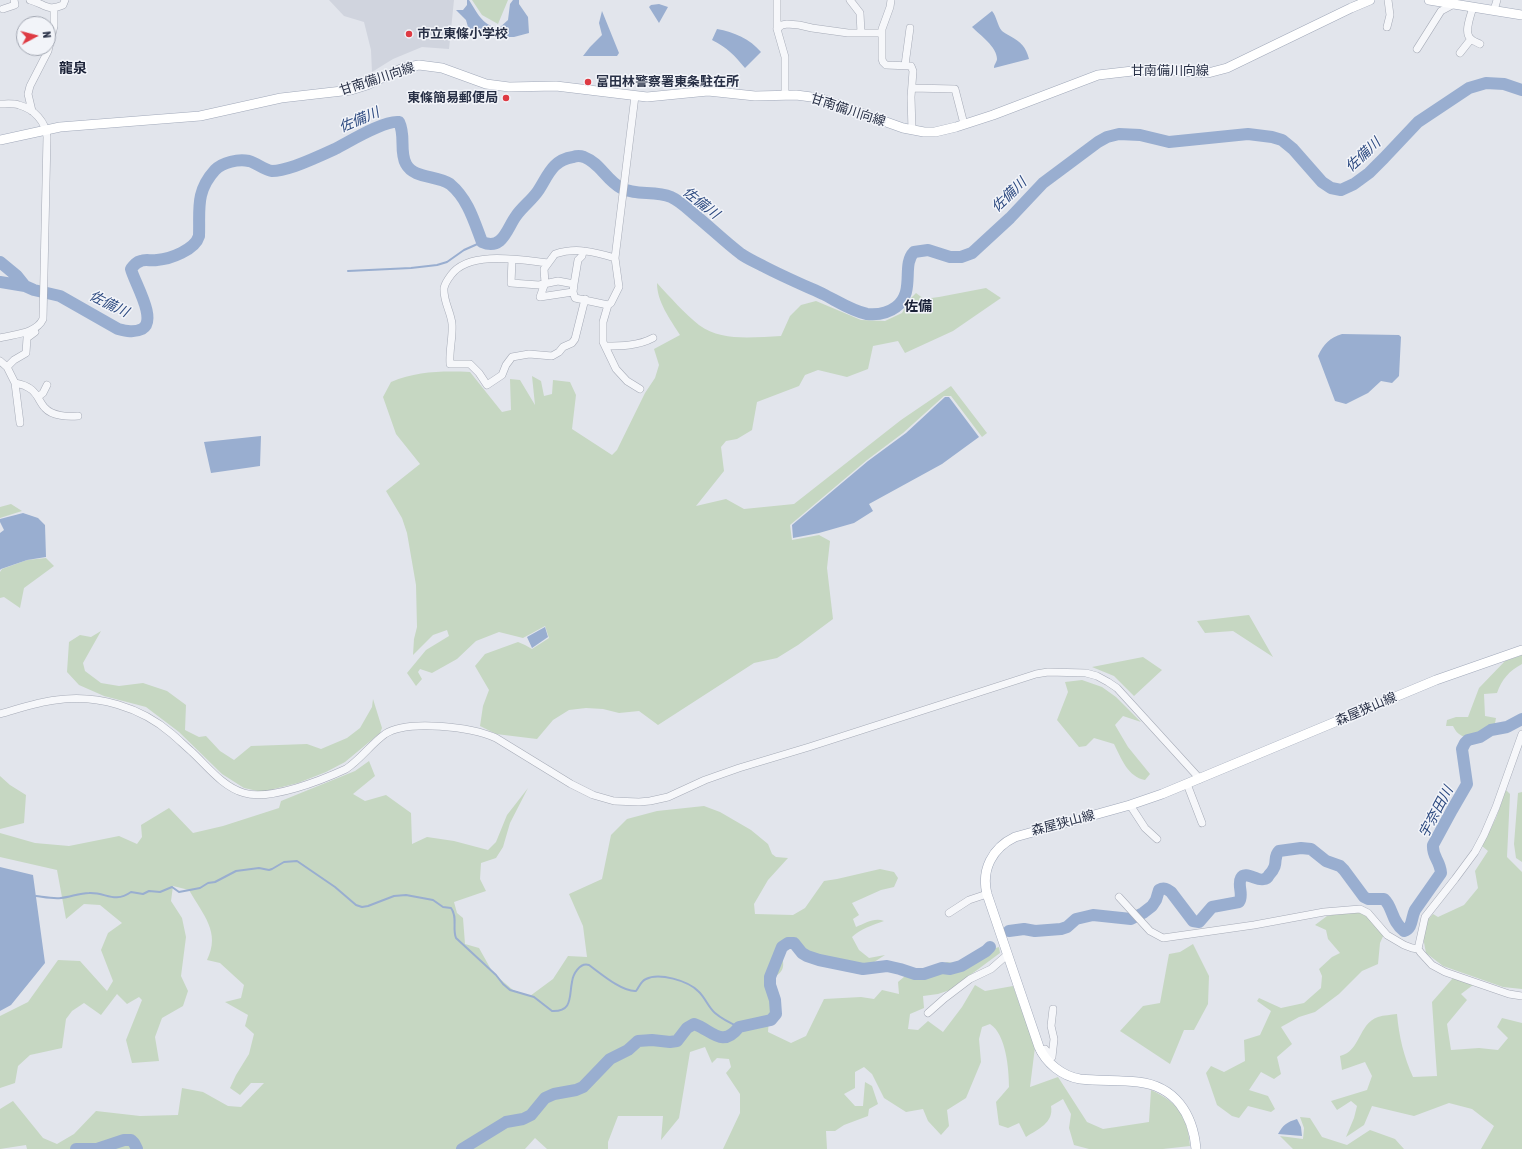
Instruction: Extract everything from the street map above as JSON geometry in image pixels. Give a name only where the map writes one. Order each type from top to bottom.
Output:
[{"type":"main road","name":"甘南備川向線","points":[[0,140],[46,129],[91,123],[196,116],[281,98],[351,90],[367,85],[403,68],[419,66],[442,68],[497,86],[556,86],[635,96],[662,96],[708,91],[755,96],[805,95],[819,98],[903,128],[935,132],[964,124],[1098,75],[1150,69],[1203,73],[1227,68],[1370,0]]},
{"type":"main road","points":[[1429,0],[1454,2],[1473,7],[1522,15]]},
{"type":"main road","name":"森屋狭山線","points":[[1196,1149],[1194,1135],[1187,1115],[1179,1102],[1168,1093],[1161,1089],[1139,1082],[1080,1078],[1072,1076],[1058,1070],[1050,1064],[1040,1051],[987,894],[985,876],[988,864],[995,852],[1009,840],[1023,834],[1130,805],[1200,780],[1436,680],[1522,650]]},
{"type":"street","points":[[3,9],[15,5],[14,0]]},
{"type":"street","points":[[30,0],[45,7],[54,9],[64,5],[65,0]]},
{"type":"street","points":[[777,0],[777,29],[785,58],[785,95]]},
{"type":"street","points":[[850,0],[860,13],[861,33]]},
{"type":"street","points":[[891,0],[882,33],[883,62],[886,65],[911,66],[913,71],[912,130]]},
{"type":"street","points":[[1387,27],[1390,15],[1388,0]]},
{"type":"street","points":[[1494,10],[1497,0]]},
{"type":"street","points":[[1417,49],[1441,11],[1454,2]]},
{"type":"street","points":[[1473,7],[1468,29],[1471,39],[1480,44]]},
{"type":"street","points":[[32,111],[28,94],[30,86],[48,51],[54,26],[54,9]]},
{"type":"street","points":[[777,29],[782,25],[787,24],[848,34],[882,33]]},
{"type":"street","points":[[904,65],[910,28]]},
{"type":"street","points":[[1460,53],[1471,39]]},
{"type":"street","points":[[912,88],[955,89],[964,124]]},
{"type":"street","points":[[635,96],[615,258],[619,287],[611,303],[608,305],[603,322],[603,342],[616,369],[627,381],[640,389]]},
{"type":"street","points":[[0,104],[20,105],[32,111],[46,129],[43,319],[40,324],[30,331],[0,338]]},
{"type":"street","points":[[573,292],[540,297],[545,283],[544,269],[555,254],[583,251],[599,252],[615,258]]},
{"type":"street","points":[[583,251],[582,256],[578,260],[573,292],[575,298],[608,305]]},
{"type":"street","points":[[548,263],[484,259],[460,266],[455,270],[446,282],[444,289],[445,300],[452,325],[449,349],[450,364],[470,364],[479,373],[487,385],[502,375],[506,365],[512,358],[529,354],[552,356],[559,352],[563,347],[572,343],[575,339],[578,324],[582,316],[585,299]]},
{"type":"street","points":[[512,260],[511,283],[539,285],[558,281],[574,284]]},
{"type":"street","points":[[7,367],[14,360],[26,353],[26,340],[28,336],[35,332],[35,328]]},
{"type":"street","points":[[605,346],[644,343],[653,338]]},
{"type":"street","points":[[0,361],[7,367],[15,382],[20,423]]},
{"type":"street","points":[[15,382],[32,390],[46,409],[52,413],[78,416]]},
{"type":"street","points":[[38,397],[44,393],[47,385]]},
{"type":"street","points":[[0,714],[42,702],[67,698],[93,699],[129,708],[154,720],[172,734],[223,782],[244,793],[263,795],[282,792],[346,768],[354,763],[377,740],[387,733],[397,729],[408,726],[421,726],[462,729],[486,733],[496,738],[593,795],[614,801],[639,802],[668,797],[705,780],[733,770],[1036,674],[1048,672],[1086,673],[1097,676],[1117,688],[1200,780]]},
{"type":"street","points":[[1522,734],[1496,807],[1484,835],[1467,863],[1425,917],[1418,949],[1420,953],[1432,964],[1445,972],[1509,994],[1522,996]]},
{"type":"street","points":[[1187,784],[1202,822]]},
{"type":"street","points":[[1130,805],[1145,828],[1157,839]]},
{"type":"street","points":[[949,914],[969,900],[987,894]]},
{"type":"street","points":[[1119,897],[1150,931],[1163,938],[1324,912],[1360,909],[1368,913],[1387,935],[1404,945],[1418,949]]},
{"type":"street","points":[[928,1013],[970,979],[991,968],[1007,955]]},
{"type":"street","points":[[1040,1051],[1045,1049],[1052,1057],[1054,1038],[1051,1026],[1053,1009]]},
{"type":"shaded area","name":"市立東條小学校","points":[[329,0],[454,0],[449,49],[422,47],[393,59],[372,72],[371,50],[364,22],[344,16]]},
{"type":"green space","points":[[472,0],[508,0],[498,24],[482,15]]},
{"type":"green space","points":[[657,283],[683,311],[699,325],[718,334],[738,337],[781,336],[790,316],[801,305],[816,301],[861,320],[885,321],[902,313],[910,299],[916,293],[924,299],[986,288],[1001,298],[953,331],[905,353],[898,341],[873,346],[868,369],[847,377],[818,370],[805,375],[799,386],[757,402],[752,430],[737,439],[726,441],[721,447],[724,471],[696,506],[726,499],[744,509],[794,504],[901,420],[951,386],[987,433],[982,437],[951,396],[944,396],[903,433],[867,460],[790,525],[792,540],[819,535],[830,541],[827,568],[833,619],[798,645],[777,658],[754,663],[658,725],[639,711],[619,713],[603,709],[586,708],[569,710],[553,720],[537,739],[496,734],[480,726],[483,706],[489,690],[475,666],[485,654],[518,642],[532,649],[549,638],[545,626],[523,638],[499,632],[476,641],[457,659],[432,673],[420,669],[418,672],[422,679],[416,686],[407,673],[426,650],[449,636],[447,630],[433,635],[413,655],[414,639],[417,627],[416,585],[407,533],[402,518],[386,491],[420,464],[396,434],[383,397],[391,382],[401,378],[430,372],[470,372],[502,412],[511,410],[510,379],[520,380],[535,405],[532,376],[541,381],[544,396],[552,394],[553,380],[570,382],[576,395],[572,429],[612,455],[617,450],[645,393],[655,378],[659,365],[654,349],[680,335],[668,317],[662,304],[659,297]]},
{"type":"green space","points":[[11,504],[22,511],[0,518],[0,507]]},
{"type":"green space","points":[[46,558],[54,566],[24,588],[20,608],[4,597],[0,598],[0,572],[2,569],[27,560]]},
{"type":"green space","points":[[1249,615],[1273,657],[1233,631],[1205,633],[1197,621]]},
{"type":"green space","points":[[101,631],[83,663],[85,671],[101,683],[119,686],[143,683],[167,691],[186,705],[185,730],[199,737],[206,736],[220,751],[234,760],[251,746],[307,744],[321,749],[347,738],[360,728],[372,707],[373,699],[382,728],[380,733],[345,762],[326,772],[298,783],[262,792],[244,788],[222,774],[179,732],[146,707],[104,696],[79,685],[67,672],[69,642],[80,635],[91,637]]},
{"type":"green space","points":[[1522,655],[1522,664],[1506,676],[1497,693],[1484,694],[1485,716],[1496,718],[1493,734],[1481,738],[1467,738],[1458,733],[1453,726],[1446,726],[1447,720],[1456,717],[1468,717],[1479,688],[1505,661]]},
{"type":"green space","points":[[1143,657],[1162,670],[1134,696],[1114,676],[1092,667]]},
{"type":"green space","points":[[1082,680],[1102,687],[1116,697],[1141,722],[1123,716],[1115,725],[1128,747],[1150,774],[1145,780],[1134,775],[1130,771],[1122,761],[1114,744],[1094,738],[1086,746],[1079,747],[1057,720],[1068,692],[1065,682]]},
{"type":"green space","points":[[369,761],[375,776],[353,794],[365,801],[386,795],[411,813],[412,844],[427,837],[454,841],[488,850],[496,842],[507,815],[528,788],[510,823],[503,847],[496,858],[481,863],[480,879],[486,891],[454,902],[457,913],[463,918],[465,944],[479,948],[493,973],[513,990],[530,996],[553,979],[568,956],[587,957],[583,926],[569,894],[602,879],[611,835],[627,819],[657,811],[704,806],[720,812],[751,830],[768,844],[772,854],[776,857],[788,858],[768,880],[754,904],[755,914],[793,915],[805,908],[824,881],[880,869],[894,872],[898,878],[894,887],[881,890],[852,903],[859,915],[853,919],[856,927],[874,920],[884,921],[863,929],[852,937],[859,950],[869,958],[885,955],[868,966],[853,968],[819,961],[795,948],[780,950],[783,960],[782,971],[770,979],[780,1002],[776,1012],[769,1018],[768,1032],[791,1043],[806,1036],[824,999],[861,997],[874,999],[882,990],[899,994],[898,982],[911,971],[929,969],[947,962],[966,963],[986,951],[999,947],[1000,953],[950,990],[938,994],[923,996],[924,1008],[910,1014],[908,1029],[918,1030],[928,1021],[943,1032],[962,1007],[975,985],[985,991],[1013,986],[1035,1047],[1030,1087],[1058,1077],[1087,1122],[1103,1129],[1149,1122],[1151,1090],[1175,1105],[1180,1112],[1187,1127],[1190,1146],[1163,1149],[1089,1149],[1074,1145],[1069,1128],[1071,1114],[1063,1099],[1051,1106],[1048,1121],[1026,1137],[1019,1123],[1008,1128],[999,1125],[996,1102],[1009,1087],[1008,1071],[1006,1052],[1000,1036],[990,1024],[982,1027],[979,1039],[981,1062],[966,1098],[947,1110],[949,1126],[941,1135],[928,1121],[923,1109],[906,1112],[884,1098],[872,1074],[864,1067],[855,1072],[855,1088],[844,1094],[855,1106],[863,1106],[865,1082],[872,1086],[878,1104],[869,1109],[868,1116],[844,1125],[835,1131],[826,1131],[827,1149],[723,1149],[740,1113],[740,1094],[726,1073],[731,1067],[729,1059],[717,1058],[712,1063],[705,1047],[690,1052],[679,1118],[661,1140],[663,1116],[618,1116],[608,1142],[608,1149],[547,1149],[535,1138],[525,1149],[27,1149],[26,1145],[0,1149],[0,1109],[13,1101],[43,1138],[57,1144],[74,1134],[96,1111],[140,1116],[178,1115],[182,1088],[203,1092],[228,1106],[241,1107],[264,1083],[251,1083],[240,1095],[230,1088],[249,1054],[254,1034],[245,1026],[248,1015],[225,1002],[241,998],[244,985],[220,963],[207,960],[211,950],[212,941],[211,932],[205,916],[189,890],[173,886],[171,901],[182,918],[186,937],[181,976],[188,991],[183,1006],[162,1018],[155,1037],[159,1061],[132,1063],[126,1040],[142,1000],[139,997],[127,1004],[117,994],[101,1015],[84,1003],[72,1011],[66,1019],[62,1048],[30,1055],[18,1066],[15,1083],[0,1088],[0,1016],[28,1002],[58,960],[80,961],[107,991],[113,981],[101,950],[108,933],[122,923],[100,905],[84,904],[66,919],[57,870],[0,857],[0,833],[35,843],[69,846],[119,836],[137,844],[142,837],[141,825],[169,808],[193,833],[223,826],[279,808],[281,801],[355,771]]},
{"type":"green space","points":[[0,776],[10,785],[26,795],[24,823],[0,829]]},
{"type":"green space","points":[[1506,790],[1510,794],[1507,857],[1522,872],[1522,989],[1503,987],[1443,966],[1426,953],[1423,937],[1426,922],[1433,914],[1438,917],[1464,905],[1478,888],[1475,871],[1488,851],[1482,846],[1496,818]]},
{"type":"green space","points":[[1522,792],[1522,862],[1516,858],[1514,844],[1518,793]]},
{"type":"green space","points":[[1354,911],[1367,916],[1384,934],[1380,943],[1378,964],[1362,971],[1339,994],[1315,1012],[1299,1017],[1281,1027],[1292,1044],[1277,1057],[1281,1074],[1274,1079],[1261,1072],[1249,1090],[1268,1096],[1275,1109],[1271,1112],[1248,1106],[1239,1118],[1232,1116],[1217,1105],[1206,1073],[1211,1066],[1224,1072],[1245,1061],[1244,1040],[1260,1035],[1271,1011],[1257,1001],[1259,998],[1281,1008],[1304,1003],[1321,988],[1322,976],[1319,969],[1332,957],[1340,953],[1328,939],[1326,930],[1315,925],[1327,916]]},
{"type":"green space","points":[[1193,944],[1209,976],[1208,1004],[1194,1030],[1184,1030],[1170,1064],[1120,1031],[1143,1006],[1160,1003],[1169,954],[1180,952]]},
{"type":"green space","points":[[1453,978],[1473,985],[1461,994],[1467,1000],[1447,1024],[1451,1050],[1479,1048],[1498,1050],[1508,1038],[1497,1027],[1502,1018],[1522,1023],[1522,1149],[1481,1149],[1494,1126],[1472,1109],[1449,1103],[1414,1116],[1372,1106],[1364,1125],[1346,1137],[1357,1106],[1351,1101],[1337,1110],[1331,1101],[1367,1090],[1372,1076],[1365,1062],[1342,1070],[1340,1056],[1352,1049],[1371,1020],[1380,1016],[1397,1014],[1402,1047],[1413,1077],[1437,1076],[1432,1002]]},
{"type":"green space","points":[[1300,1117],[1310,1118],[1322,1137],[1347,1145],[1370,1130],[1395,1139],[1404,1149],[1293,1149],[1280,1136],[1303,1139],[1304,1128]]},
{"type":"water","points":[[467,0],[469,0],[484,21],[492,27],[498,29],[508,20],[510,4],[513,0],[519,0],[519,4],[528,17],[529,33],[514,37],[504,37],[494,33],[484,34],[473,31],[468,27],[466,20],[456,10],[463,10],[467,5]]},
{"type":"water","points":[[659,4],[668,7],[659,23],[649,7],[651,5]]},
{"type":"water","points":[[602,11],[619,53],[617,56],[583,56],[602,35],[599,23]]},
{"type":"water","points":[[992,11],[1002,31],[1017,40],[1022,45],[1029,59],[994,68],[997,59],[994,50],[972,27]]},
{"type":"water","points":[[717,29],[730,32],[741,37],[752,43],[761,52],[745,68],[730,52],[712,40]]},
{"type":"water","points":[[1342,334],[1399,335],[1401,337],[1399,376],[1392,383],[1381,381],[1368,393],[1346,404],[1335,401],[1318,356],[1328,342],[1334,337]]},
{"type":"water","points":[[945,397],[949,397],[979,437],[942,464],[869,504],[873,511],[854,523],[819,533],[793,538],[792,525],[868,461],[906,433]]},
{"type":"water","points":[[261,436],[260,466],[211,473],[204,442]]},
{"type":"water","points":[[23,513],[38,518],[45,525],[46,557],[27,560],[0,570],[0,533],[4,530],[0,519]]},
{"type":"water","points":[[545,627],[548,637],[532,648],[527,637]]},
{"type":"water","points":[[0,867],[33,875],[45,963],[11,1005],[0,1011]]},
{"type":"water","points":[[1297,1119],[1301,1127],[1302,1136],[1278,1134],[1286,1124]]},
{"type":"waterway","name":"佐備川","points":[[0,262],[17,276],[25,286],[34,290],[60,296],[118,329],[130,331],[142,329],[146,324],[146,309],[144,300],[131,269],[136,263],[143,260],[155,260],[175,256],[193,246],[199,236],[199,209],[201,194],[209,178],[218,167],[231,162],[245,160],[272,171],[284,169],[320,156],[385,124],[399,122],[402,133],[403,154],[406,164],[414,172],[420,175],[445,181],[456,190],[466,203],[482,242],[489,244],[495,243],[504,237],[516,216],[536,194],[555,165],[560,161],[576,156],[583,157],[599,167],[611,181],[621,188],[633,192],[665,195],[678,201],[749,259],[856,311],[867,314],[878,314],[893,309],[902,301],[907,286],[910,257],[914,252],[928,250],[950,257],[961,257],[972,253],[1010,218],[1043,183],[1107,137],[1119,134],[1140,135],[1169,142],[1248,134],[1272,137],[1282,140],[1293,149],[1322,182],[1331,188],[1341,190],[1354,184],[1369,173],[1418,122],[1469,88],[1486,83],[1504,84],[1522,90]]},
{"type":"waterway","points":[[348,271],[411,268],[437,265],[447,262],[464,250],[482,242]]},
{"type":"waterway","points":[[0,282],[25,286]]},
{"type":"waterway","name":"宇奈田川","points":[[1009,931],[1024,929],[1035,931],[1061,929],[1067,927],[1076,919],[1093,915],[1131,919],[1143,913],[1152,906],[1156,900],[1159,890],[1161,889],[1167,889],[1171,892],[1193,921],[1199,922],[1212,907],[1239,902],[1241,896],[1240,881],[1243,876],[1245,875],[1258,879],[1265,879],[1274,868],[1276,856],[1279,851],[1301,848],[1311,849],[1326,861],[1340,866],[1364,897],[1368,899],[1384,899],[1387,902],[1394,919],[1404,931],[1407,930],[1415,910],[1441,873],[1434,853],[1433,845],[1467,784],[1462,749],[1465,743],[1468,740],[1480,737],[1491,730],[1507,727],[1522,719]]},
{"type":"waterway","points":[[36,896],[58,898],[95,893],[120,897],[131,892],[143,894],[149,891],[160,892],[172,887],[179,892],[200,888],[236,871],[259,868],[269,870],[284,862],[297,861],[335,887],[356,905],[362,907],[394,896],[406,895],[433,900],[443,907],[451,908],[455,919],[456,938],[510,990],[534,997],[552,1011],[559,1011],[567,1006],[574,976],[580,967],[583,965],[589,965],[618,985],[630,990],[636,991],[643,981],[652,977],[666,977],[681,981],[698,991],[713,1011],[718,1015],[726,1021],[739,1027]]},
{"type":"waterway","name":"宇奈田川","points":[[462,1149],[506,1122],[523,1119],[531,1115],[545,1098],[554,1094],[576,1090],[583,1087],[610,1059],[628,1050],[638,1041],[677,1041],[687,1028],[694,1024],[717,1036],[727,1037],[739,1027],[771,1020],[776,1014],[775,1000],[770,985],[770,977],[782,947],[788,943],[794,943],[802,953],[819,960],[863,969],[887,966],[915,974],[924,974],[942,968],[950,969],[961,966],[990,947]]},
{"type":"waterway","name":"宇奈田川","points":[[76,1149],[97,1149],[124,1140],[131,1140],[137,1149]]},
{"type":"place","name":"市立東條小学校","points":[[409,34]]},
{"type":"place","name":"富田林警察署東条駐在所","points":[[588,82]]},
{"type":"place","name":"東條簡易郵便局","points":[[506,98]]},
{"type":"district","name":"龍泉","points":[[73,69]]},
{"type":"district","name":"佐備","points":[[918,307]]}]
